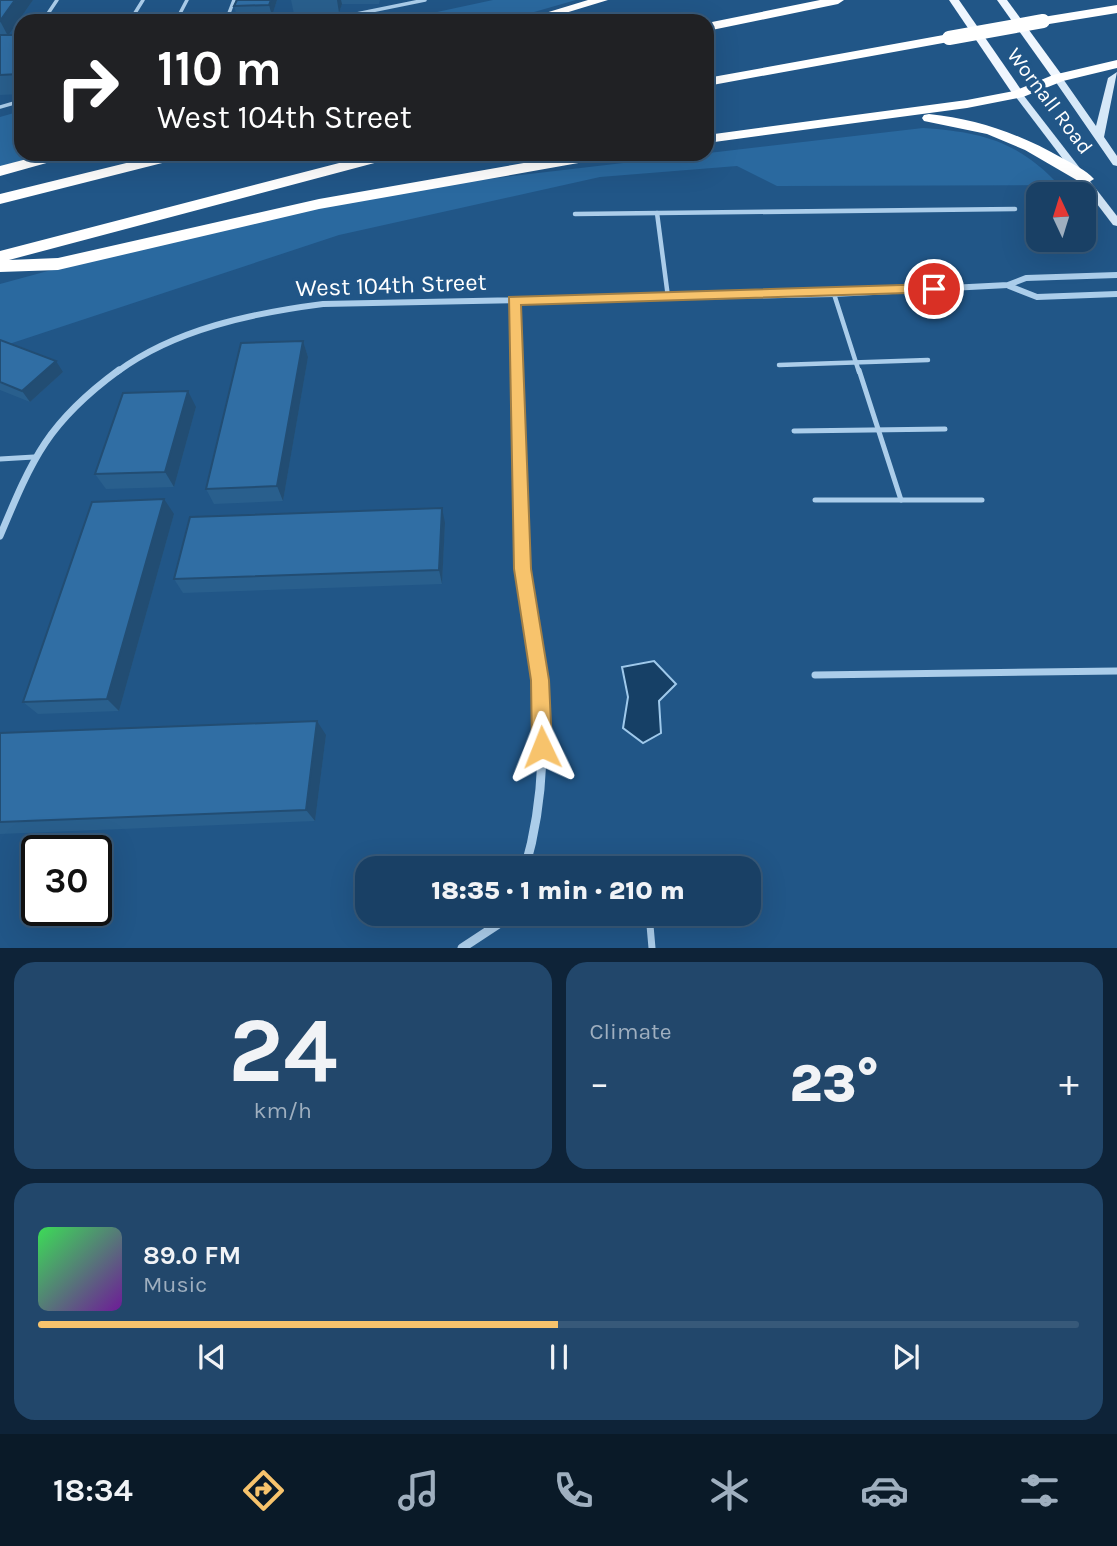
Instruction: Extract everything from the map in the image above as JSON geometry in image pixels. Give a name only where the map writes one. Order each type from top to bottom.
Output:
[{"type":"highway","points":[[550,14],[601,0]]},
{"type":"highway","points":[[714,26],[838,0]]},
{"type":"highway","points":[[714,81],[1117,9]]},
{"type":"highway","points":[[714,138],[892,115],[1018,94],[1058,78],[1117,64]]},
{"type":"highway","points":[[892,115],[947,119],[1006,134],[1086,179]]},
{"type":"highway","points":[[0,171],[37,161]]},
{"type":"highway","points":[[0,199],[153,161]]},
{"type":"highway","points":[[0,257],[365,161]]},
{"type":"highway","points":[[0,266],[58,264],[319,204],[562,161]]},
{"type":"main road","name":"Wornall Road","points":[[954,0],[1018,94],[1086,179],[1117,223]]},
{"type":"main road","name":"Wornall Road","points":[[1002,0],[1117,163]]},
{"type":"main road","points":[[1099,136],[1113,78],[1117,75]]},
{"type":"street","name":"West 104th Street","points":[[0,536],[34,457],[74,408],[132,362],[174,340],[220,323],[262,312],[314,305],[834,294],[1008,285],[1026,278],[1117,275]]},
{"type":"street","name":"West 104th Street","points":[[1008,285],[1037,297],[1117,294]]},
{"type":"street","points":[[514,300],[523,569],[540,680],[542,747],[538,812],[528,856]]},
{"type":"street","points":[[462,947],[495,926]]},
{"type":"lane","points":[[356,14],[425,0]]},
{"type":"lane","points":[[575,214],[1014,209]]},
{"type":"lane","points":[[657,213],[668,297]]},
{"type":"lane","points":[[834,294],[901,500]]},
{"type":"lane","points":[[779,365],[928,360]]},
{"type":"lane","points":[[794,431],[945,429]]},
{"type":"lane","points":[[0,459],[34,457]]},
{"type":"lane","points":[[815,500],[982,500]]},
{"type":"lane","points":[[815,675],[1117,671]]},
{"type":"lane","points":[[650,926],[652,947]]},
{"type":"shaded area","points":[[493,0],[576,0],[527,14],[428,14]]},
{"type":"shaded area","points":[[14,113],[14,161],[20,161],[0,167],[0,117]]},
{"type":"shaded area","points":[[923,128],[963,132],[997,141],[1029,158],[1056,182],[1026,182],[1026,185],[777,186],[737,166],[600,177],[339,235],[0,347],[0,284],[210,227],[462,182],[641,161],[714,161],[714,152]]},
{"type":"shaded area","points":[[654,661],[676,684],[659,701],[661,733],[643,743],[623,728],[628,697],[622,667]]},
{"type":"building","points":[[0,0],[15,0],[0,21]]},
{"type":"building","points":[[237,0],[271,0],[269,5],[234,6]]},
{"type":"building","points":[[0,35],[14,35],[14,74],[0,75]]},
{"type":"building","points":[[0,340],[56,361],[22,391],[0,382]]},
{"type":"building","points":[[303,341],[277,486],[206,489],[241,343]]},
{"type":"building","points":[[188,391],[165,472],[95,474],[123,393]]},
{"type":"building","points":[[164,499],[107,699],[23,702],[92,502]]},
{"type":"building","points":[[442,508],[439,570],[174,579],[190,517]]},
{"type":"building","points":[[317,721],[306,810],[0,822],[0,733]]},
{"type":"route","points":[[542,747],[540,680],[523,569],[514,300],[834,294],[934,289]]}]
